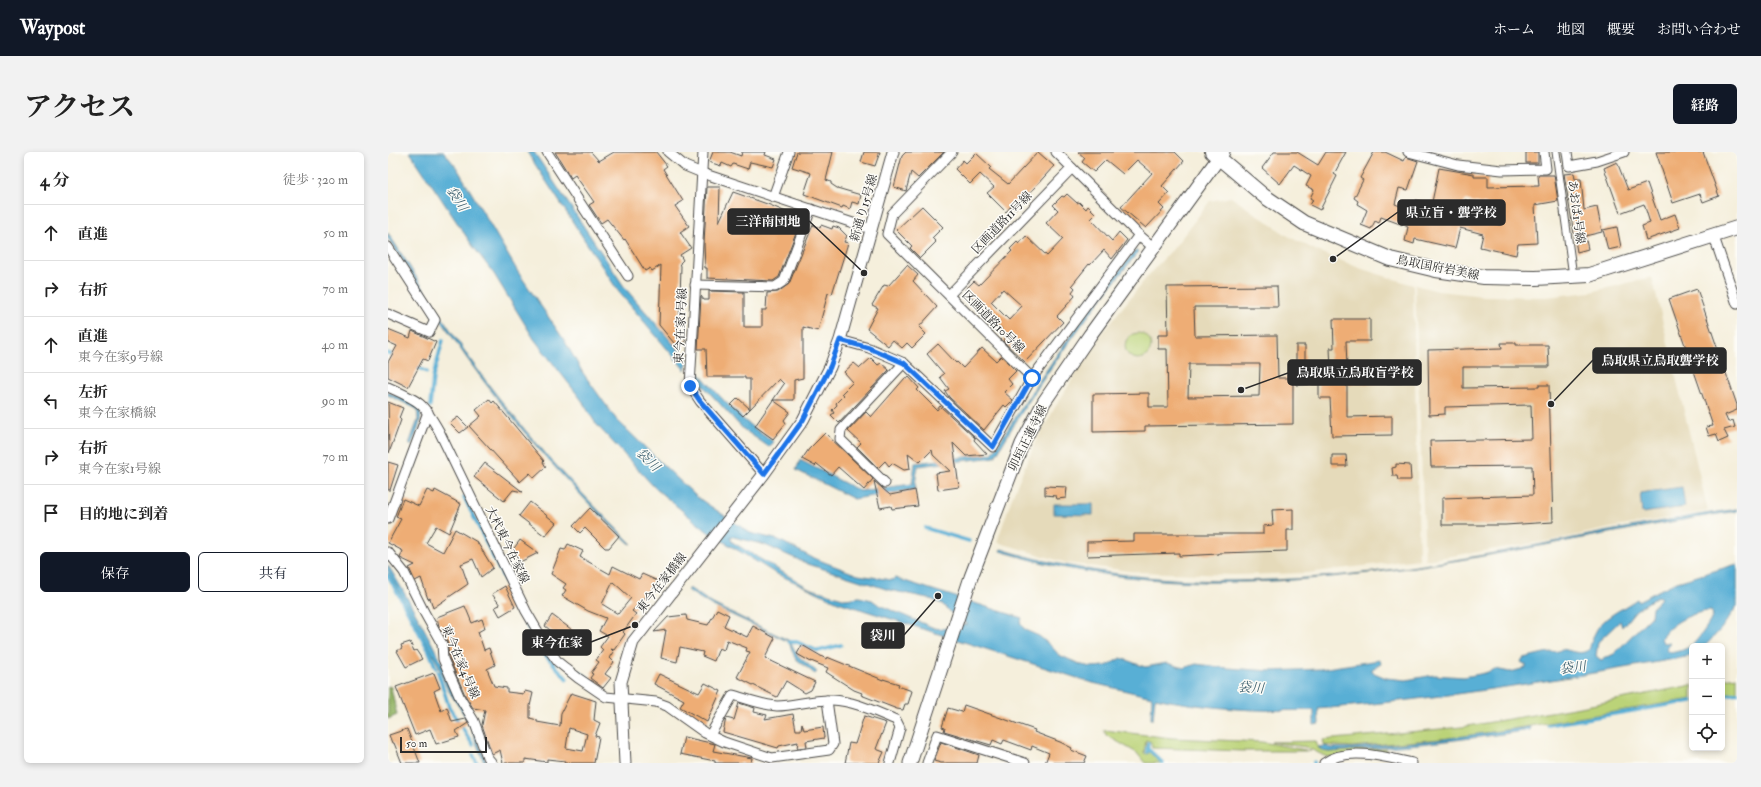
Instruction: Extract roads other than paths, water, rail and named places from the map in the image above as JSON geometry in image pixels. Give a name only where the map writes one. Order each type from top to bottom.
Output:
[{"type":"main road","name":"鳥取国府岩美線","points":[[1218,154],[1264,196],[1304,223],[1390,259],[1436,270],[1484,277],[1536,278],[1589,275],[1714,237],[1737,228]]},
{"type":"main road","name":"卯垣正蓮寺線","points":[[910,763],[971,577],[1019,452],[1044,402],[1090,335],[1154,248],[1218,154]]},
{"type":"street","points":[[547,152],[628,276]]},
{"type":"street","points":[[668,152],[685,166],[702,173],[871,229]]},
{"type":"street","name":"東今在家1号線","points":[[703,152],[690,386],[700,401],[762,477]]},
{"type":"street","points":[[774,197],[789,152]]},
{"type":"street","name":"新通り15号線","points":[[840,340],[893,152]]},
{"type":"street","name":"区画道路10号線","points":[[952,152],[892,214],[887,234],[1032,378]]},
{"type":"street","points":[[1056,152],[1139,235],[1154,248]]},
{"type":"street","points":[[1408,152],[1458,165],[1502,170],[1546,168],[1544,152]]},
{"type":"street","name":"あおば1号線","points":[[1556,152],[1573,276]]},
{"type":"street","points":[[1567,152],[1569,166],[1597,161],[1624,152]]},
{"type":"street","name":"区画道路11号線","points":[[949,295],[1072,168]]},
{"type":"street","points":[[695,285],[775,287],[784,281],[810,209]]},
{"type":"street","points":[[762,477],[803,420],[830,367],[840,340],[869,348],[904,363],[993,447],[1032,378],[1139,235]]},
{"type":"street","points":[[1714,237],[1737,304]]},
{"type":"street","points":[[388,247],[435,320],[429,332],[388,314]]},
{"type":"street","points":[[884,483],[840,439],[841,430],[904,363]]},
{"type":"street","name":"大杙東今在家線","points":[[388,387],[415,399],[422,404],[428,412],[439,431],[526,611],[547,647],[558,662],[578,678],[606,697],[656,702],[667,706],[710,735],[724,742],[772,758],[829,750],[833,744],[828,700]]},
{"type":"street","points":[[388,519],[428,412]]},
{"type":"street","name":"東今在家橋線","points":[[625,763],[621,682],[632,642],[762,477]]},
{"type":"street","name":"東今在家4号線","points":[[388,552],[404,572],[442,644],[444,659],[460,698],[474,721],[487,757],[492,763]]},
{"type":"street","points":[[710,735],[733,695],[779,706],[811,700],[828,700],[859,705],[896,720],[900,728],[890,763]]},
{"type":"street","points":[[927,763],[937,735],[1025,763]]},
{"type":"street","points":[[1324,763],[1346,755],[1380,755],[1412,763]]},
{"type":"water","points":[[410,152],[444,152],[457,168],[518,272],[564,340],[583,373],[616,419],[697,497],[750,533],[779,540],[811,557],[858,575],[892,580],[895,578],[1022,618],[1020,623],[1025,630],[1039,636],[1059,655],[1082,665],[1091,667],[1106,666],[1121,658],[1145,667],[1167,663],[1184,668],[1196,664],[1271,671],[1320,669],[1380,660],[1381,664],[1372,669],[1372,672],[1386,678],[1406,680],[1434,675],[1464,677],[1485,673],[1495,669],[1510,672],[1526,668],[1526,665],[1521,662],[1523,658],[1559,651],[1561,649],[1578,653],[1585,652],[1589,650],[1593,637],[1602,623],[1612,614],[1637,599],[1638,601],[1674,583],[1737,564],[1737,606],[1721,629],[1708,643],[1694,643],[1710,621],[1713,614],[1711,611],[1698,613],[1683,619],[1665,633],[1661,639],[1664,643],[1670,642],[1667,650],[1671,653],[1689,647],[1689,657],[1459,694],[1318,709],[1319,724],[1314,725],[1314,710],[1274,711],[1234,709],[1194,705],[1155,698],[1153,719],[1151,719],[1152,697],[1093,683],[838,602],[775,573],[708,532],[656,489],[596,424],[580,398],[534,339],[494,274],[472,245]],"holes":[[[730,536],[765,545],[808,564],[889,590],[928,598],[942,604],[955,617],[968,624],[942,629],[934,628],[879,605],[872,600],[859,597],[846,599],[809,588],[732,542]],[[1658,596],[1661,598],[1652,608],[1651,616],[1614,654],[1601,660],[1596,656],[1598,642],[1620,621],[1622,627],[1636,610]]]},
{"type":"water","points":[[527,152],[534,152],[625,288],[688,361],[685,370],[618,291]]},
{"type":"water","points":[[388,233],[472,362],[490,386],[548,457],[632,544],[629,543],[564,477],[543,454],[484,382],[446,328],[388,238]]},
{"type":"water","points":[[1136,250],[1138,252],[1099,301],[1027,403],[995,457],[918,466],[915,484],[916,489],[854,499],[796,470],[800,460],[860,491],[912,484],[915,463],[992,454],[1061,350]]},
{"type":"water","points":[[697,371],[742,418],[774,442],[769,447],[743,429],[695,377]]},
{"type":"water","points":[[388,392],[417,405],[420,409],[421,414],[419,425],[411,446],[409,444],[418,420],[417,409],[388,395]]},
{"type":"water","points":[[1682,487],[1685,507],[1642,513],[1640,493]]},
{"type":"water","points":[[1054,504],[1093,504],[1093,515],[1054,514]]},
{"type":"water","points":[[1737,509],[1737,511],[1473,557],[1659,522]]},
{"type":"water","points":[[1001,549],[1052,563],[1105,572],[1158,578],[1211,581],[1318,577],[1371,572],[1330,577],[1248,582],[1166,580],[1084,571],[1052,565],[1000,551]]},
{"type":"water","points":[[1435,563],[1412,567],[1371,572]]},
{"type":"water","points":[[388,565],[442,662],[477,737],[487,763],[483,760],[468,721],[447,688],[438,664],[388,571]]},
{"type":"water","points":[[689,588],[713,604],[790,641],[797,655],[817,672],[815,674],[795,658],[789,642],[711,605],[687,590]]},
{"type":"water","points":[[1530,727],[1530,730],[1505,734],[1379,748],[1329,752],[1323,751],[1318,747],[1353,748],[1435,740]]},
{"type":"waterway","points":[[430,406],[433,377],[443,340]]},
{"type":"waterway","points":[[388,353],[396,357]]},
{"type":"waterway","points":[[414,366],[427,372]]},
{"type":"waterway","points":[[464,497],[528,628],[541,650],[567,679]]},
{"type":"waterway","points":[[925,528],[969,541]]},
{"type":"waterway","points":[[388,575],[429,651],[436,668]]},
{"type":"waterway","points":[[789,642],[797,642],[818,651],[841,645]]},
{"type":"waterway","points":[[438,672],[449,707],[473,745]]},
{"type":"waterway","points":[[579,672],[600,687]]},
{"type":"waterway","points":[[1725,695],[1737,693]]},
{"type":"waterway","points":[[1548,725],[1689,702]]},
{"type":"waterway","points":[[1147,752],[1148,743]]},
{"type":"waterway","points":[[1147,748],[1163,763]]},
{"type":"waterway","points":[[473,755],[477,763]]},
{"type":"place","name":"県立盲・聾学校","points":[[1333,259]]},
{"type":"place","name":"三洋南団地","points":[[864,273]]},
{"type":"place","name":"鳥取県立鳥取盲学校","points":[[1241,390]]},
{"type":"place","name":"鳥取県立鳥取聾学校","points":[[1551,404]]},
{"type":"place","name":"袋川","points":[[938,596]]},
{"type":"place","name":"東今在家","points":[[635,625]]}]
